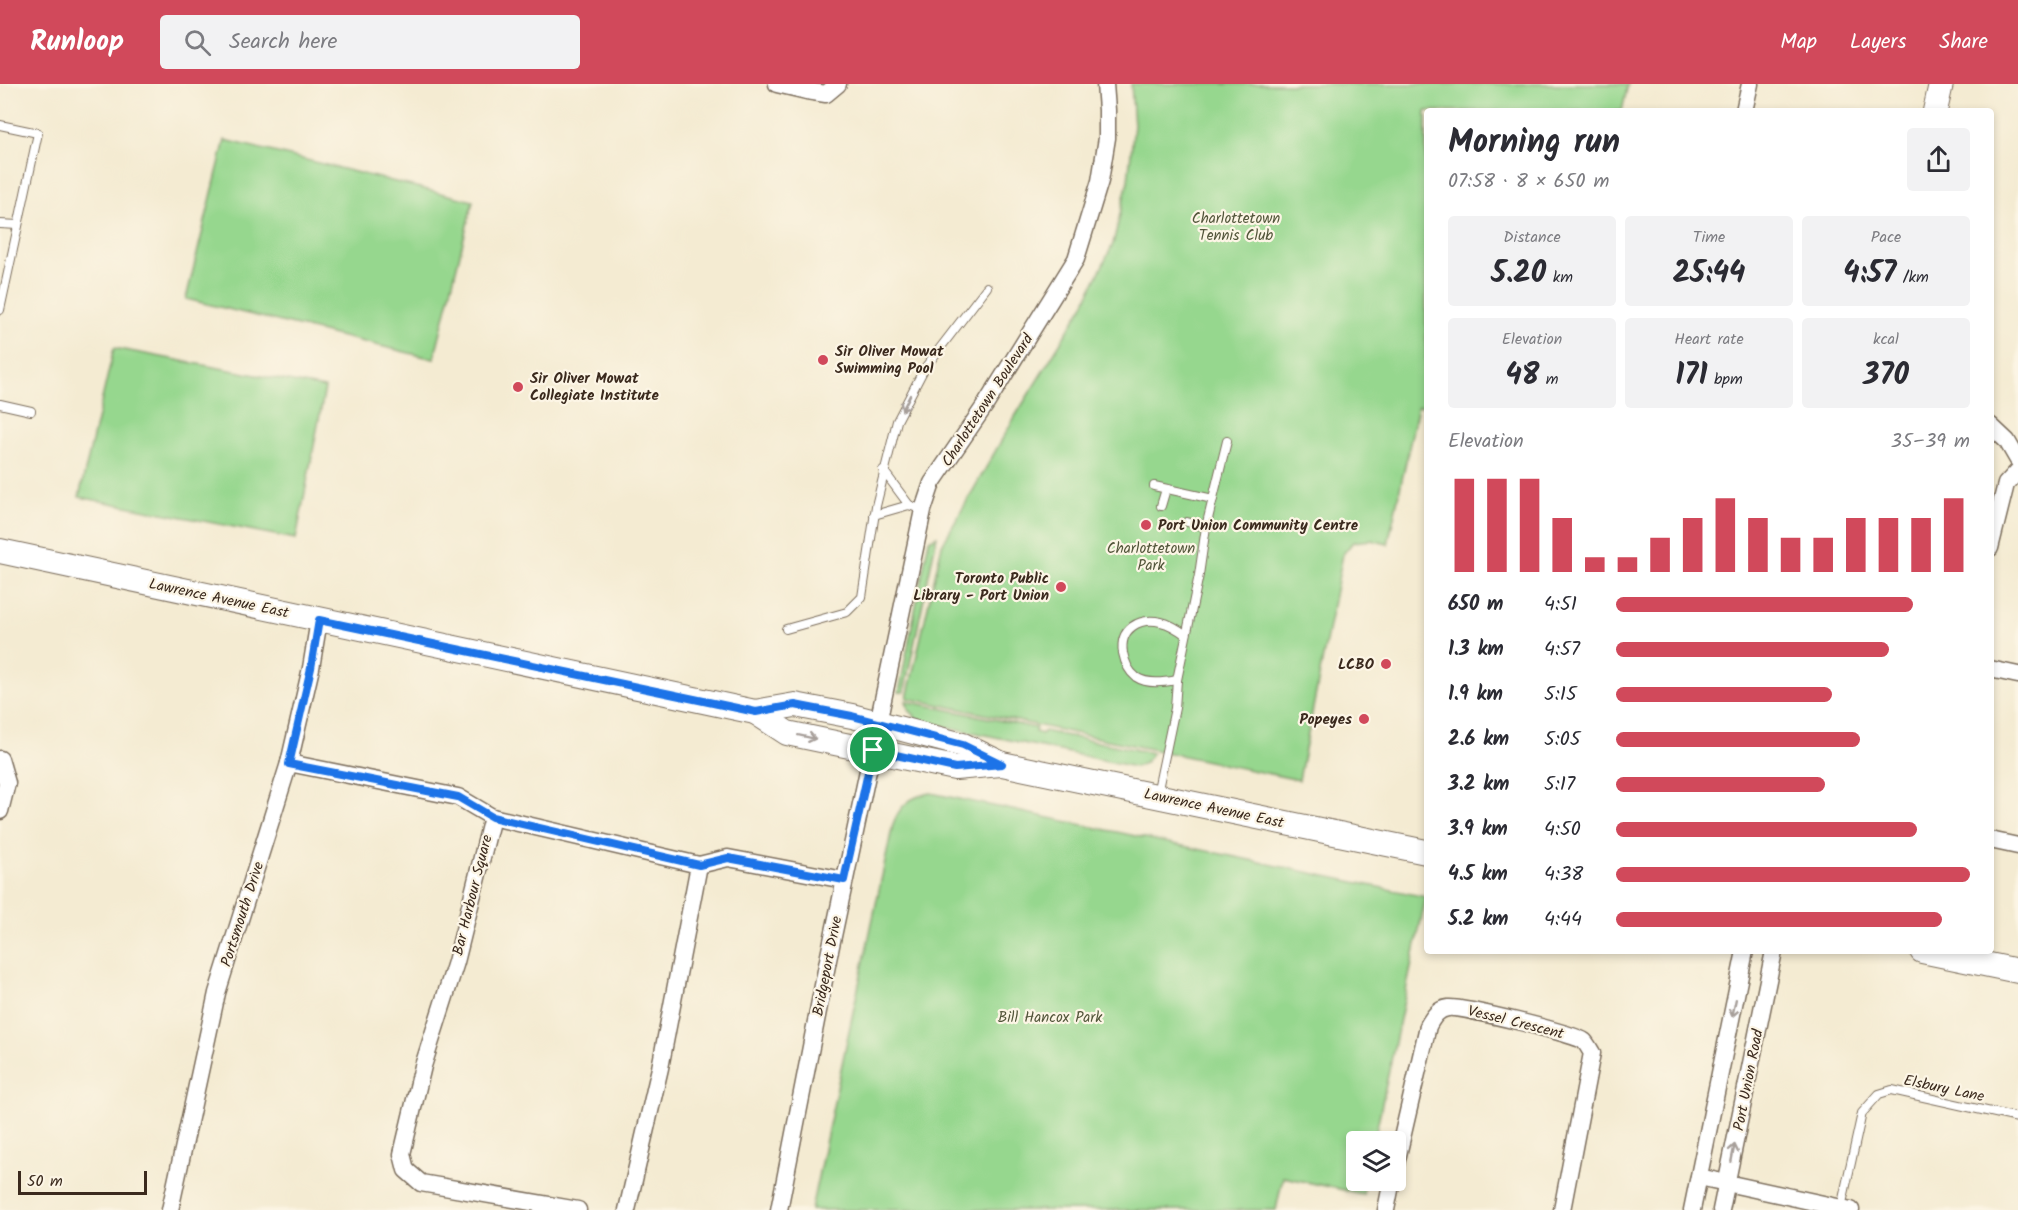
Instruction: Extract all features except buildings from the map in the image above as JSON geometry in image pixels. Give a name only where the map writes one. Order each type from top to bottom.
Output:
[{"type":"main road","points":[[1936,108],[1941,84]]},
{"type":"main road","name":"Lawrence Avenue East","points":[[0,551],[756,712],[795,705],[963,745],[1002,764],[1424,852]]},
{"type":"main road","name":"Lawrence Avenue East","points":[[756,712],[787,733],[955,768],[1002,764]]},
{"type":"main road","points":[[1936,954],[2018,971]]},
{"type":"street","points":[[777,84],[807,92],[826,94],[838,84]]},
{"type":"street","name":"Charlottetown Boulevard","points":[[878,723],[902,619],[916,507],[992,394],[1076,259],[1100,181],[1107,138],[1105,84]]},
{"type":"street","points":[[1745,108],[1750,84]]},
{"type":"street","points":[[1994,429],[2007,441],[2018,460]]},
{"type":"street","points":[[1994,532],[2006,484],[2018,471]]},
{"type":"street","name":"Portsmouth Drive","points":[[170,1210],[216,993],[289,764],[311,668],[319,620]]},
{"type":"street","points":[[1994,670],[2018,675]]},
{"type":"street","name":"Bridgeport Drive","points":[[779,1210],[844,880],[878,723]]},
{"type":"street","points":[[0,759],[7,783],[0,811]]},
{"type":"street","points":[[289,764],[458,797],[492,817]]},
{"type":"street","name":"Bar Harbour Square","points":[[578,1210],[421,1183],[406,1170],[402,1154],[423,1066],[456,962],[492,817],[699,865]]},
{"type":"street","points":[[1994,841],[2018,846]]},
{"type":"street","points":[[627,1210],[660,1068],[699,865],[728,858],[844,880]]},
{"type":"street","name":"Port Union Road","points":[[1692,1210],[1745,954]]},
{"type":"street","name":"Port Union Road","points":[[1721,1210],[1773,954]]},
{"type":"street","name":"Vessel Crescent","points":[[1404,1131],[1428,1026],[1437,1012],[1449,1007],[1471,1010],[1584,1041],[1592,1053],[1562,1210]]},
{"type":"street","points":[[1699,1177],[1808,1206],[1846,1209]]},
{"type":"street","points":[[1386,1210],[1390,1191]]},
{"type":"lane","points":[[0,125],[38,133],[0,310]]},
{"type":"lane","points":[[0,224],[18,225]]},
{"type":"lane","points":[[786,629],[847,612],[862,597],[874,515],[883,470],[897,421],[924,369],[987,287]]},
{"type":"lane","points":[[0,404],[31,411]]},
{"type":"lane","points":[[1156,795],[1175,708],[1177,680],[1199,575],[1206,526],[1227,441]]},
{"type":"lane","points":[[883,470],[916,507]]},
{"type":"lane","points":[[1154,486],[1213,498]]},
{"type":"lane","points":[[1161,506],[1166,489]]},
{"type":"lane","points":[[874,515],[916,507]]},
{"type":"lane","points":[[1187,522],[1206,526]]},
{"type":"lane","points":[[1177,680],[1149,682],[1136,677],[1125,664],[1122,648],[1125,634],[1132,626],[1145,621],[1162,622],[1186,635]]},
{"type":"lane","name":"Elsbury Lane","points":[[1846,1209],[1862,1113],[1879,1094],[1892,1090],[2018,1118]]},
{"type":"green space","name":"Charlottetown Park","points":[[1131,84],[1628,84],[1623,108],[1424,108],[1424,407],[1418,406],[1388,544],[1371,540],[1353,542],[1343,554],[1299,780],[907,698],[942,545],[1016,415],[1083,306],[1113,244],[1128,181],[1134,125]]},
{"type":"green space","points":[[225,140],[473,201],[434,359],[186,299]]},
{"type":"green space","points":[[114,348],[325,388],[296,539],[79,497]]},
{"type":"green space","points":[[937,536],[904,692],[899,692],[929,540]]},
{"type":"green space","points":[[906,701],[1036,728],[1035,732],[1042,734],[1044,731],[1152,753],[1145,763],[1135,767],[920,721],[914,718]]},
{"type":"green space","name":"Bill Hancox Park","points":[[931,793],[1424,897],[1424,906],[1376,1131],[1346,1131],[1346,1190],[1283,1177],[1276,1210],[811,1210],[893,824],[899,812],[912,799]]},
{"type":"place","name":"Sir Oliver Mowat Swimming Pool","points":[[823,360]]},
{"type":"place","name":"Sir Oliver Mowat Collegiate Institute","points":[[518,387]]},
{"type":"place","name":"Port Union Community Centre","points":[[1146,525]]},
{"type":"place","name":"Toronto Public Library - Port Union","points":[[1061,587]]},
{"type":"place","name":"LCBO","points":[[1386,664]]},
{"type":"place","name":"Popeyes","points":[[1364,719]]},
{"type":"route","points":[[319,620],[756,712],[795,705],[852,716],[963,745],[1002,764],[955,768],[873,750],[844,880],[728,858],[699,865],[492,817],[458,797],[289,764],[311,668],[319,620]]},
{"type":"park label","name":"Charlottetown Tennis Club","points":[[1236,226]]}]
